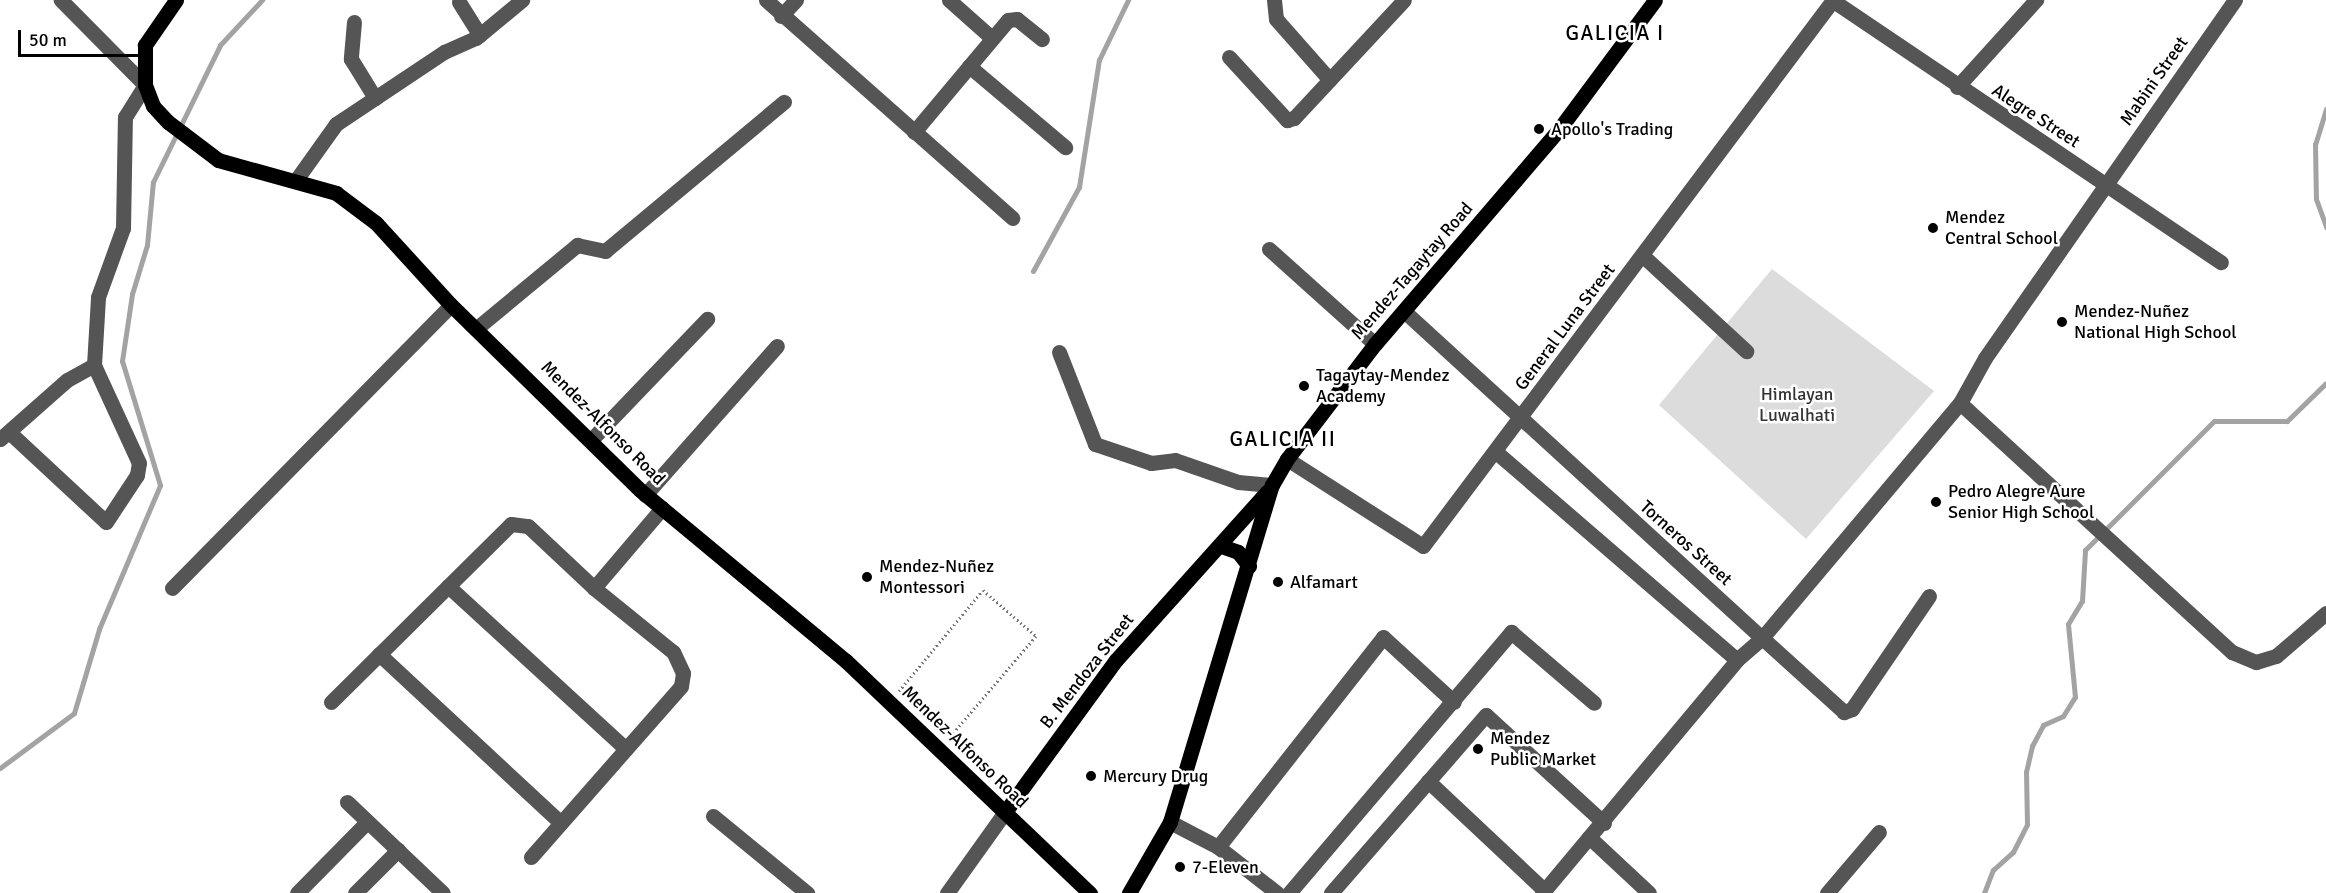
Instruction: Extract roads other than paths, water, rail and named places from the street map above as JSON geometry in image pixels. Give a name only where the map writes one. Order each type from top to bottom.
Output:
[{"type":"main road","name":"Mendez-Alfonso Road","points":[[176,0],[145,45],[145,85],[153,106],[168,122],[218,160],[336,193],[376,223],[451,305],[478,327],[645,495],[890,701],[1090,893]]},
{"type":"main road","name":"Mendez-Tagaytay Road","points":[[1129,893],[1170,822],[1272,485],[1287,459],[1375,344],[1405,312],[1560,128],[1655,0]]},
{"type":"main road","name":"B. Mendoza Street","points":[[1005,812],[1116,660],[1221,546],[1272,485]]},
{"type":"main road","points":[[1221,546],[1238,552],[1249,566]]},
{"type":"street","points":[[61,0],[145,85],[125,117],[123,228],[98,297],[94,365],[139,463],[106,522],[5,436],[67,380],[94,365]]},
{"type":"street","points":[[296,180],[336,124],[480,35],[522,0]]},
{"type":"street","points":[[766,0],[781,16],[1012,218]]},
{"type":"street","points":[[781,16],[796,0]]},
{"type":"street","points":[[950,0],[992,38]]},
{"type":"street","points":[[1274,0],[1276,19],[1330,80]]},
{"type":"street","points":[[1229,57],[1287,120],[1314,102],[1330,80],[1404,0]]},
{"type":"street","name":"Alegre Street","points":[[1832,0],[1957,87],[2221,262]]},
{"type":"street","name":"General Luna Street","points":[[1287,459],[1423,546],[1497,452],[1832,0]]},
{"type":"street","points":[[1957,87],[2036,0]]},
{"type":"street","name":"Mabini Street","points":[[1762,638],[1960,403],[2105,185],[2235,0]]},
{"type":"street","points":[[459,2],[480,35]]},
{"type":"street","points":[[914,132],[1011,18],[1042,39]]},
{"type":"street","points":[[354,22],[351,59],[375,98]]},
{"type":"street","points":[[969,66],[1065,147]]},
{"type":"street","points":[[478,327],[577,245],[605,251],[784,102]]},
{"type":"street","points":[[1269,249],[1375,344]]},
{"type":"street","points":[[1642,255],[1746,351]]},
{"type":"street","points":[[172,588],[451,305]]},
{"type":"street","name":"Torneros Street","points":[[1405,312],[1844,712],[1852,709],[1929,596]]},
{"type":"street","points":[[591,440],[707,319]]},
{"type":"street","points":[[645,495],[777,346]]},
{"type":"street","points":[[1059,352],[1095,444],[1151,463],[1175,460],[1238,482],[1272,485]]},
{"type":"street","points":[[1960,403],[2136,561],[2212,636],[2256,662],[2294,645],[2326,613]]},
{"type":"street","points":[[1497,452],[1737,660]]},
{"type":"street","points":[[594,588],[662,508]]},
{"type":"street","points":[[331,702],[511,524],[528,526],[594,588],[673,652],[683,673],[681,686],[531,857]]},
{"type":"street","points":[[448,586],[626,749]]},
{"type":"street","points":[[1289,893],[1454,702],[1511,632],[1594,703]]},
{"type":"street","points":[[1218,847],[1383,637],[1454,702]]},
{"type":"street","points":[[1428,781],[1543,892],[1604,823],[1737,660],[1762,638]]},
{"type":"street","points":[[380,654],[561,823]]},
{"type":"street","points":[[1331,893],[1486,715],[1604,823]]},
{"type":"street","points":[[347,802],[443,893]]},
{"type":"street","name":"B. Mendoza Street","points":[[947,893],[1005,812]]},
{"type":"street","points":[[713,816],[807,893]]},
{"type":"street","points":[[297,893],[367,822]]},
{"type":"street","points":[[1170,822],[1218,847],[1277,893]]},
{"type":"street","points":[[1827,893],[1879,832]]},
{"type":"street","points":[[1590,837],[1650,893]]},
{"type":"street","points":[[355,893],[398,850]]},
{"type":"waterway","points":[[0,768],[74,713],[99,629],[160,485],[122,361],[132,294],[147,245],[153,182],[220,45],[262,0]]},
{"type":"waterway","points":[[1033,271],[1079,187],[1099,60],[1128,0]]},
{"type":"waterway","points":[[2326,109],[2315,144],[2316,199],[2326,227]]},
{"type":"waterway","points":[[1984,893],[1993,870],[2013,852],[2027,824],[2026,772],[2032,746],[2043,725],[2063,716],[2075,697],[2068,624],[2082,601],[2085,550],[2214,421],[2287,421],[2326,383]]},
{"type":"place","name":"Apollo's Trading","points":[[1539,129]]},
{"type":"place","name":"Mendez Central School","points":[[1933,228]]},
{"type":"place","name":"Mendez-Nuñez National High School","points":[[2062,322]]},
{"type":"place","name":"Tagaytay-Mendez Academy","points":[[1304,386]]},
{"type":"place","name":"Pedro Alegre Aure Senior High School","points":[[1936,502]]},
{"type":"place","name":"Mendez-Nuñez Montessori","points":[[867,577]]},
{"type":"place","name":"Alfamart","points":[[1278,582]]},
{"type":"place","name":"Mendez Public Market","points":[[1478,749]]},
{"type":"place","name":"Mercury Drug","points":[[1091,776]]},
{"type":"place","name":"7-Eleven","points":[[1180,867]]},
{"type":"district","name":"GALICIA I","points":[[1615,33]]},
{"type":"district","name":"GALICIA II","points":[[1283,439]]},
{"type":"park label","name":"Himlayan Luwalhati","points":[[1797,405]]}]
